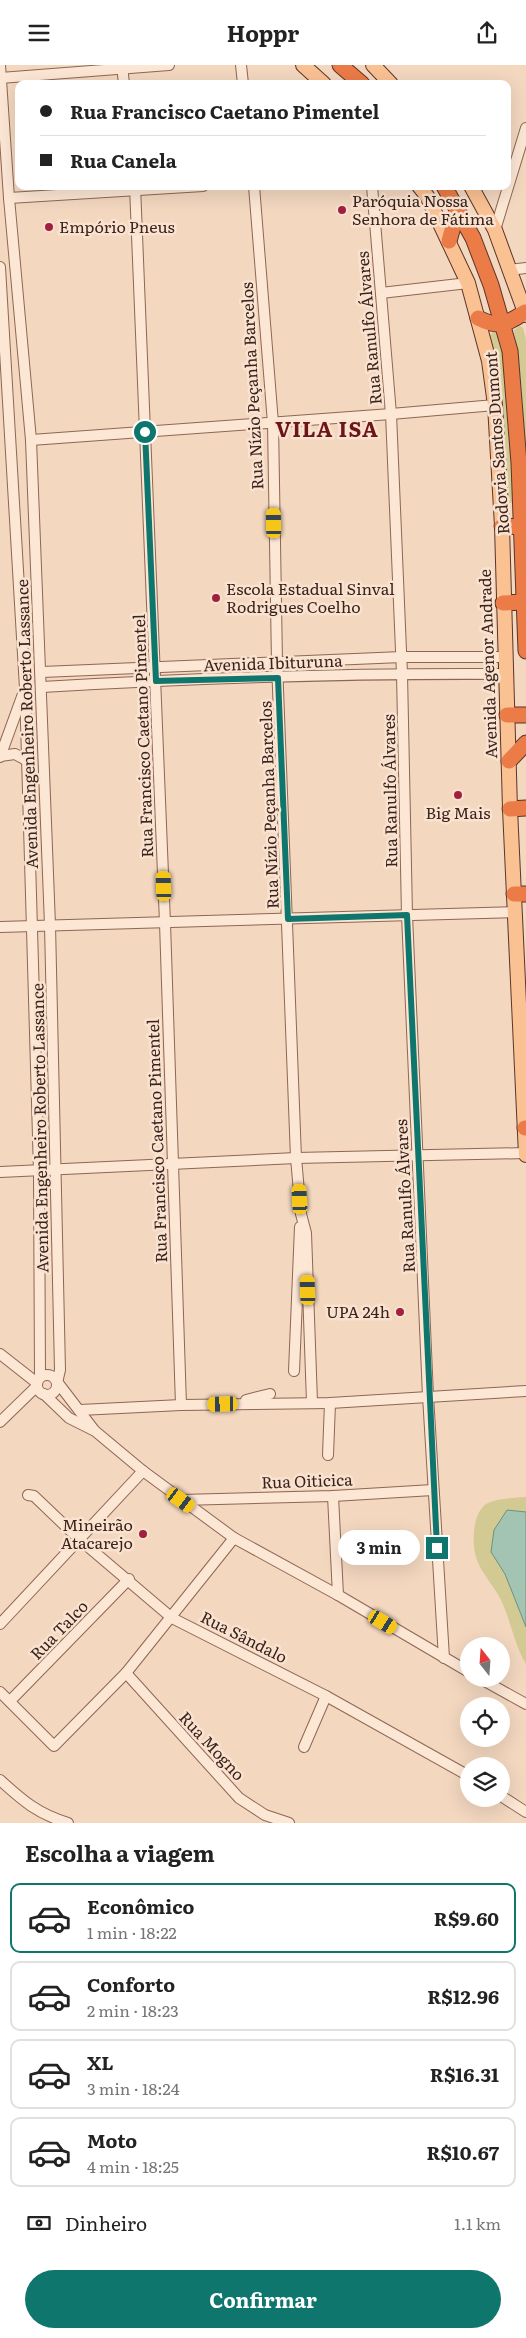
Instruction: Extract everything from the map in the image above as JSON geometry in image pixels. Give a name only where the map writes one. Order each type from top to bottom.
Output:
[{"type":"highway","points":[[340,65],[357,80]]},
{"type":"highway","name":"Rodovia Santos Dumont","points":[[446,190],[458,209],[488,277],[503,325],[513,373],[522,463],[526,651]]},
{"type":"highway","points":[[449,241],[458,209]]},
{"type":"highway","points":[[478,318],[489,323],[503,325],[526,313]]},
{"type":"highway","points":[[502,526],[523,527]]},
{"type":"highway","points":[[503,603],[524,602]]},
{"type":"highway","points":[[507,715],[526,715]]},
{"type":"highway","points":[[509,761],[526,743]]},
{"type":"highway","points":[[510,809],[526,808]]},
{"type":"main road","points":[[303,65],[320,80]]},
{"type":"main road","points":[[372,65],[387,80]]},
{"type":"main road","name":"Avenida Agenor Andrade","points":[[422,190],[449,241],[468,283],[489,361],[495,405],[502,526],[504,657],[510,809],[520,894],[514,912],[526,1154]]},
{"type":"main road","points":[[474,190],[495,231],[526,313]]},
{"type":"street","name":"Avenida Engenheiro Roberto Lassance","points":[[0,65],[9,198],[31,440],[36,581],[42,672],[59,1281],[60,1370],[58,1383]]},
{"type":"street","points":[[1,78],[123,67],[169,65]]},
{"type":"street","points":[[241,65],[243,80]]},
{"type":"street","points":[[123,67],[124,80]]},
{"type":"street","points":[[511,178],[526,128]]},
{"type":"street","points":[[9,198],[121,190]]},
{"type":"street","name":"Rua Francisco Caetano Pimentel","points":[[135,190],[156,667],[181,1405]]},
{"type":"street","name":"Rua Nízio Peçanha Barcelos","points":[[254,190],[272,423],[277,663],[296,1159],[301,1214],[294,1371]]},
{"type":"street","name":"Rua Ranulfo Álvares","points":[[372,190],[391,415],[402,657],[407,915],[428,1396],[444,1658]]},
{"type":"street","points":[[495,231],[507,190]]},
{"type":"street","name":"Avenida Engenheiro Roberto Lassance","points":[[0,267],[25,688],[30,926],[39,1171],[39,1385]]},
{"type":"street","points":[[509,270],[526,268]]},
{"type":"street","points":[[380,293],[468,283]]},
{"type":"street","points":[[31,440],[391,415],[495,405]]},
{"type":"street","points":[[19,583],[36,581]]},
{"type":"street","name":"Avenida Ibituruna","points":[[42,672],[402,657],[504,657]]},
{"type":"street","name":"Avenida Ibituruna","points":[[42,687],[156,681],[402,674],[505,674]]},
{"type":"street","points":[[25,688],[0,756],[14,754],[26,760]]},
{"type":"street","points":[[0,927],[514,912]]},
{"type":"street","points":[[0,1172],[296,1159],[526,1154]]},
{"type":"street","name":"Rua Nízio Peçanha Barcelos","points":[[301,1214],[306,1233],[312,1403]]},
{"type":"street","points":[[40,1282],[59,1281]]},
{"type":"street","points":[[0,1354],[39,1385],[68,1418],[95,1431],[143,1471],[234,1539],[338,1595],[460,1667]]},
{"type":"street","points":[[0,1422],[49,1375],[55,1377],[95,1431]]},
{"type":"street","points":[[39,1385],[54,1393],[58,1383]]},
{"type":"street","points":[[80,1410],[181,1405],[330,1403],[526,1391]]},
{"type":"street","points":[[223,1404],[270,1394]]},
{"type":"street","points":[[328,1455],[330,1403]]},
{"type":"street","points":[[1,1620],[143,1471]]},
{"type":"street","name":"Rua Oiticica","points":[[181,1500],[334,1496],[433,1490]]},
{"type":"street","name":"Rua Sândalo","points":[[28,1495],[34,1496],[79,1539],[129,1579],[172,1618],[326,1696],[460,1771]]},
{"type":"street","points":[[334,1496],[338,1595]]},
{"type":"street","points":[[0,1692],[54,1746],[126,1673],[234,1539]]},
{"type":"street","name":"Rua Talco","points":[[10,1701],[129,1579]]},
{"type":"street","name":"Rua Mogno","points":[[126,1673],[239,1798],[265,1815],[289,1823]]},
{"type":"street","points":[[495,1687],[526,1704]]},
{"type":"street","points":[[304,1747],[326,1696]]},
{"type":"street","points":[[0,1780],[27,1805],[47,1817],[68,1823]]},
{"type":"street","points":[[510,1802],[526,1812]]},
{"type":"shaded area","points":[[520,326],[523,328],[526,339],[526,455],[521,381],[514,330]]},
{"type":"shaded area","points":[[497,329],[507,371],[514,499],[511,503],[506,503],[499,396],[490,335]]},
{"type":"shaded area","points":[[526,1497],[526,1664],[518,1649],[501,1600],[477,1560],[474,1546],[474,1529],[479,1513],[488,1503],[501,1499]]},
{"type":"shaded area","points":[[507,1510],[526,1512],[526,1627],[505,1574],[491,1552],[494,1530]]},
{"type":"place","name":"Paróquia Nossa Senhora de Fátima","points":[[342,210]]},
{"type":"place","name":"Empório Pneus","points":[[49,227]]},
{"type":"place","name":"Escola Estadual Sinval Rodrigues Coelho","points":[[216,598]]},
{"type":"place","name":"Big Mais","points":[[458,795]]},
{"type":"place","name":"UPA 24h","points":[[400,1312]]},
{"type":"place","name":"Mineirão Atacarejo","points":[[143,1534]]},
{"type":"district","name":"VILA ISA","points":[[327,430]]},
{"type":"route","points":[[145,432],[156,681],[278,678],[288,919],[407,915],[429,1415],[437,1548]]}]
